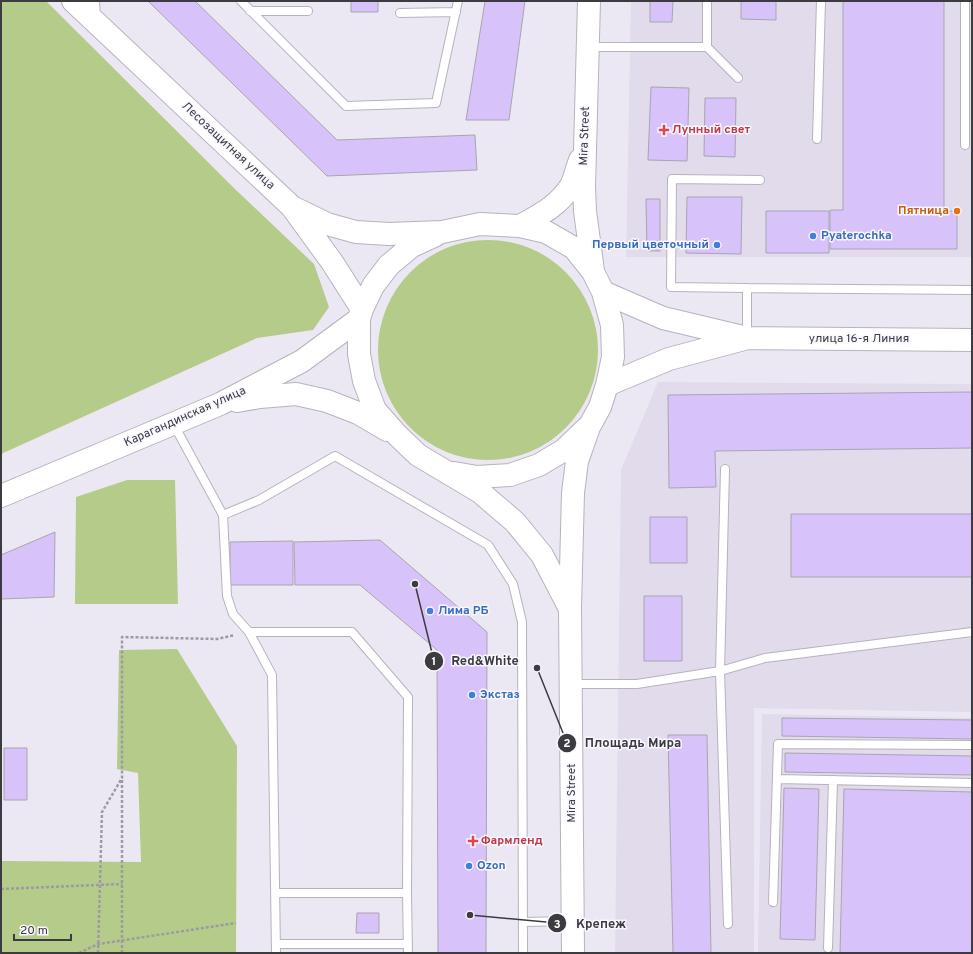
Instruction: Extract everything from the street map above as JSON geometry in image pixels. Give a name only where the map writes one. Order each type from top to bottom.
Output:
[{"type":"main road","name":"Лесозащитная улица","points":[[72,1],[92,10],[292,207],[332,262],[361,314]]},
{"type":"main road","name":"Mira Street","points":[[589,1],[585,211],[593,272]]},
{"type":"main road","points":[[520,226],[543,214],[558,203],[572,184],[585,148]]},
{"type":"main road","points":[[292,207],[327,224],[356,232],[389,234],[442,232],[480,224],[520,226],[546,232],[574,248],[593,272],[603,292],[612,325],[613,357],[607,385],[600,407],[588,427],[564,450],[539,465],[510,475],[477,477],[445,471]]},
{"type":"main road","points":[[442,232],[412,246],[389,265],[373,286],[361,314],[359,354],[364,381],[376,410],[397,435],[418,455],[480,492],[515,522],[542,555],[570,608]]},
{"type":"main road","points":[[603,292],[663,318],[747,338]]},
{"type":"main road","name":"Карагандинская улица","points":[[1,496],[220,404],[302,361],[361,314]]},
{"type":"main road","points":[[607,385],[669,359],[747,338]]},
{"type":"main road","name":"улица 16-я Линия","points":[[747,338],[972,340]]},
{"type":"main road","points":[[220,404],[260,397],[296,394],[327,401],[358,413],[397,435]]},
{"type":"main road","name":"Mira Street","points":[[573,953],[570,608],[573,493],[577,461],[588,427]]},
{"type":"lane","points":[[241,1],[346,106],[436,103],[458,1]]},
{"type":"lane","points":[[707,1],[707,47]]},
{"type":"lane","points":[[818,139],[821,1]]},
{"type":"lane","points":[[965,1],[965,145]]},
{"type":"lane","points":[[250,10],[308,11]]},
{"type":"lane","points":[[400,13],[456,12]]},
{"type":"lane","points":[[589,47],[707,47],[738,78]]},
{"type":"lane","points":[[760,180],[672,180],[671,287],[972,290]]},
{"type":"lane","points":[[747,288],[747,338]]},
{"type":"lane","points":[[174,424],[223,516],[227,596],[233,614],[249,632],[272,675],[276,953]]},
{"type":"lane","points":[[223,516],[259,500],[335,456],[488,545],[513,584],[522,622],[523,953]]},
{"type":"lane","points":[[725,469],[720,672],[728,924]]},
{"type":"lane","points":[[249,632],[352,632],[408,697],[408,953]]},
{"type":"lane","points":[[571,684],[637,684],[720,672],[766,658],[972,632]]},
{"type":"lane","points":[[773,902],[778,744],[972,745]]},
{"type":"lane","points":[[777,779],[972,783]]},
{"type":"lane","points":[[828,948],[833,780]]},
{"type":"lane","points":[[276,893],[407,893]]},
{"type":"lane","points":[[523,922],[573,920]]},
{"type":"lane","points":[[276,944],[408,944]]},
{"type":"path","points":[[122,953],[122,638],[217,639],[249,632]]},
{"type":"path","points":[[98,953],[102,812],[122,778]]},
{"type":"path","points":[[1,889],[122,884]]},
{"type":"path","points":[[79,953],[98,944],[236,923]]},
{"type":"shaded area","points":[[631,1],[972,1],[972,257],[626,257]]},
{"type":"shaded area","points":[[658,382],[972,384],[972,712],[754,708],[754,953],[615,953],[621,470]]},
{"type":"shaded area","points":[[762,714],[972,718],[972,953],[758,953]]},
{"type":"green space","points":[[1,1],[46,1],[237,191],[314,264],[329,307],[313,330],[257,338],[1,454]]},
{"type":"green space","points":[[477,240],[499,240],[530,248],[549,258],[566,272],[580,289],[590,308],[596,328],[598,350],[596,372],[590,392],[580,411],[566,428],[549,442],[530,452],[499,460],[477,460],[446,452],[436,447],[418,435],[403,420],[396,411],[386,392],[378,361],[378,339],[386,308],[391,298],[403,280],[418,265],[427,258],[446,248]]},
{"type":"green space","points":[[127,480],[175,480],[178,604],[75,604],[76,497]]},
{"type":"green space","points":[[177,649],[237,746],[236,953],[1,953],[1,861],[141,862],[138,773],[117,769],[119,650]]},
{"type":"building","points":[[148,1],[195,1],[337,140],[475,135],[477,170],[327,176]]},
{"type":"building","points":[[351,1],[378,1],[378,12],[351,12]]},
{"type":"building","points":[[485,1],[525,1],[509,120],[466,120]]},
{"type":"building","points":[[650,1],[673,1],[672,22],[650,22]]},
{"type":"building","points":[[741,1],[776,1],[776,20],[741,19]]},
{"type":"building","points":[[843,1],[944,1],[944,211],[957,211],[957,249],[830,249],[830,210],[843,210]]},
{"type":"building","points":[[651,87],[689,88],[687,161],[648,160]]},
{"type":"building","points":[[705,98],[736,98],[735,157],[704,156]]},
{"type":"building","points":[[687,197],[742,197],[741,254],[686,253]]},
{"type":"building","points":[[646,199],[660,199],[660,251],[647,251]]},
{"type":"building","points":[[766,211],[829,211],[829,253],[766,253]]},
{"type":"building","points":[[972,392],[972,448],[715,451],[716,487],[669,488],[668,395]]},
{"type":"building","points":[[791,514],[972,514],[972,577],[791,577]]},
{"type":"building","points":[[650,517],[687,517],[687,563],[650,563]]},
{"type":"building","points":[[55,532],[54,597],[1,599],[1,555]]},
{"type":"building","points":[[380,540],[487,632],[486,953],[438,953],[437,650],[360,585],[295,585],[294,542]]},
{"type":"building","points":[[293,541],[293,585],[230,585],[230,542]]},
{"type":"building","points":[[644,596],[682,596],[682,661],[644,661]]},
{"type":"building","points":[[782,718],[972,720],[972,739],[782,736]]},
{"type":"building","points":[[668,735],[707,735],[711,953],[673,953]]},
{"type":"building","points":[[4,748],[27,748],[27,800],[4,800]]},
{"type":"building","points":[[785,753],[972,756],[972,775],[785,772]]},
{"type":"building","points":[[784,788],[819,789],[815,940],[780,939]]},
{"type":"building","points":[[844,789],[972,792],[972,953],[840,953]]},
{"type":"building","points":[[357,913],[379,913],[379,933],[356,933]]},
{"type":"place","name":"Лунный свет","points":[[664,130]]},
{"type":"place","name":"Пятница","points":[[957,211]]},
{"type":"place","name":"Pyaterochka","points":[[813,236]]},
{"type":"place","name":"Первый цветочный","points":[[717,245]]},
{"type":"place","name":"Red&White","points":[[415,584]]},
{"type":"place","name":"Лима РБ","points":[[430,611]]},
{"type":"place","name":"Площадь Мира","points":[[537,668]]},
{"type":"place","name":"Экстаз","points":[[472,695]]},
{"type":"place","name":"Фармленд","points":[[473,841]]},
{"type":"place","name":"Ozon","points":[[469,866]]},
{"type":"place","name":"Крепеж","points":[[470,915]]}]
